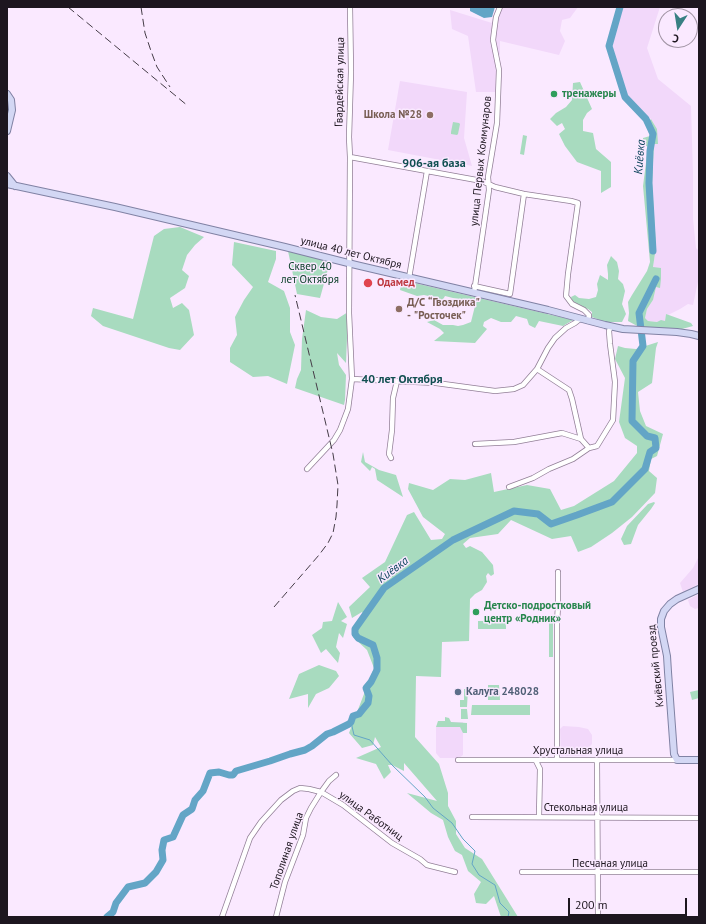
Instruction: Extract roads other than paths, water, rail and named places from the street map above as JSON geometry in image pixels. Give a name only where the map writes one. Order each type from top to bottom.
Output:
[{"type":"main road","points":[[7,94],[12,104],[7,131]]},
{"type":"main road","points":[[7,176],[15,186]]},
{"type":"main road","name":"улица 40 лет Октября","points":[[7,184],[201,227],[409,278],[474,290],[588,321],[628,329],[661,331],[699,336]]},
{"type":"main road","name":"Киёвский проезд","points":[[677,760],[674,754],[667,656],[661,627],[661,619],[670,604],[677,599],[699,589]]},
{"type":"main road","name":"Хрустальная улица","points":[[677,760],[699,760]]},
{"type":"street","name":"Гвардейская улица","points":[[307,469],[334,440],[340,430],[348,409],[352,379],[349,313],[349,137],[351,72],[350,7]]},
{"type":"street","name":"улица Первых Коммунаров","points":[[474,290],[489,190],[488,177],[497,123],[499,70],[493,40],[496,17],[500,7]]},
{"type":"street","points":[[350,158],[482,181],[494,187],[524,194],[578,203],[568,268],[566,296],[572,304],[584,310],[589,315],[588,321]]},
{"type":"street","points":[[409,278],[427,171]]},
{"type":"street","points":[[474,290],[510,294],[524,194]]},
{"type":"street","points":[[352,379],[436,383],[495,392],[514,390],[523,384],[537,369],[555,338],[566,328],[580,319]]},
{"type":"street","points":[[509,487],[533,478],[549,469],[573,459],[588,448],[597,446],[613,420],[615,382],[609,331],[611,326]]},
{"type":"street","points":[[537,369],[569,390],[581,439],[588,448]]},
{"type":"street","points":[[391,458],[389,454],[392,430],[393,398],[397,381]]},
{"type":"street","points":[[475,444],[514,442],[562,433],[581,439]]},
{"type":"street","points":[[557,760],[558,572]]},
{"type":"street","name":"Хрустальная улица","points":[[458,760],[677,760]]},
{"type":"street","points":[[536,761],[540,769],[539,818]]},
{"type":"street","points":[[598,761],[598,917]]},
{"type":"street","name":"Тополиная улица","points":[[276,917],[285,882],[303,835],[306,818],[321,792],[336,775]]},
{"type":"street","points":[[222,917],[250,838],[261,822],[281,800],[293,791],[300,788],[321,792]]},
{"type":"street","name":"улица Работниц","points":[[321,792],[343,805],[392,843],[427,865],[455,872]]},
{"type":"street","name":"Стекольная улица","points":[[472,817],[699,818]]},
{"type":"street","name":"Песчаная улица","points":[[522,872],[699,872]]},
{"type":"water","points":[[470,7],[495,7],[492,17],[484,18],[470,11]]},
{"type":"waterway","name":"Киёвка","points":[[620,7],[609,46],[625,97],[646,119],[653,134],[650,151],[649,183],[653,251]]},
{"type":"waterway","name":"Киёвка","points":[[107,917],[113,912],[116,903],[128,887],[145,883],[156,872],[163,860],[162,850],[164,840],[173,837],[183,815],[192,809],[195,800],[203,791],[210,773],[219,772],[233,775],[236,771],[305,750],[327,734],[349,724],[353,716],[359,714],[368,703],[369,696],[366,688],[377,670],[377,658],[373,645],[358,638],[355,634],[355,629],[384,588],[453,540],[514,511],[538,514],[551,524],[612,502],[645,469],[650,452],[656,448],[655,438],[647,436],[632,421],[633,361],[643,346],[639,313],[656,279]]},
{"type":"waterway","points":[[351,722],[354,735],[370,740],[392,765],[425,797],[433,808],[452,823],[463,839],[475,851],[472,864],[479,875],[495,885],[500,903],[509,912],[508,917]]},
{"type":"railway","points":[[68,7],[188,106]]},
{"type":"railway","points":[[141,7],[145,33],[151,51],[157,67],[170,87]]},
{"type":"railway","points":[[274,607],[328,543],[333,533],[337,505],[338,485],[333,454],[295,295]]},
{"type":"place","name":"тренажеры","points":[[554,94]]},
{"type":"place","name":"Школа №28","points":[[430,115]]},
{"type":"place","name":"Одамед","points":[[368,283]]},
{"type":"place","name":"Д/С “Гвоздика\" - \"Росточек\"","points":[[399,309]]},
{"type":"place","name":"Детско-подростковый центр «Родник»","points":[[476,612]]},
{"type":"place","name":"Калуга 248028","points":[[458,692]]},
{"type":"district","name":"906-ая база","points":[[434,164]]},
{"type":"district","name":"40 лет Октября","points":[[402,380]]},
{"type":"park label","name":"Сквер 40 лет Октября","points":[[310,273]]}]
